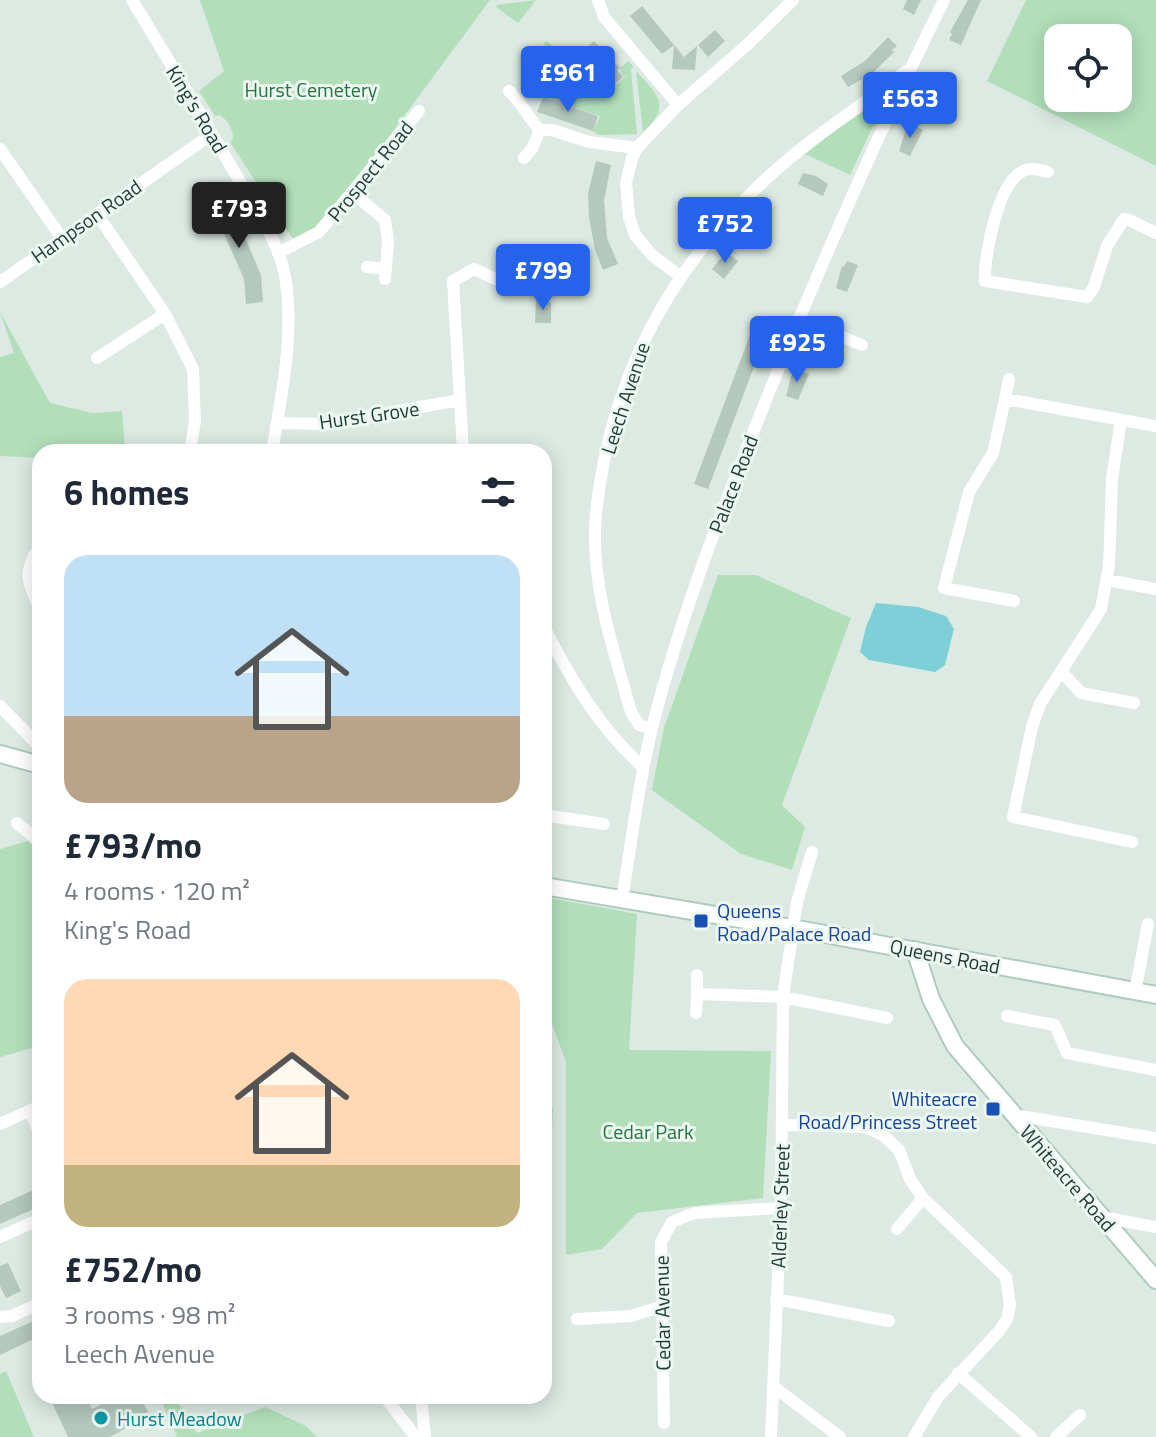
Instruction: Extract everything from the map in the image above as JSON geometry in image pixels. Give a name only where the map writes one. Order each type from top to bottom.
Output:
[{"type":"main road","points":[[0,754],[32,763]]},
{"type":"main road","name":"Queens Road","points":[[552,887],[1156,995]]},
{"type":"main road","name":"Whiteacre Road","points":[[915,950],[931,999],[955,1046],[1156,1280]]},
{"type":"street","name":"King's Road","points":[[132,0],[265,225],[278,253],[286,280],[289,317],[273,444]]},
{"type":"street","points":[[598,0],[604,17],[678,105]]},
{"type":"street","points":[[680,276],[653,256],[635,235],[629,217],[626,183],[632,158],[637,148],[678,105],[793,0]]},
{"type":"street","name":"Palace Road","points":[[622,900],[643,767],[684,615],[726,498],[798,319],[910,68],[944,0]]},
{"type":"street","name":"Leech Avenue","points":[[652,729],[639,725],[631,712],[606,620],[595,534],[600,480],[620,402],[645,338],[680,276],[707,240],[768,177],[827,128],[910,68]]},
{"type":"street","points":[[509,91],[523,103],[531,121],[540,130],[552,130],[589,142],[637,148]]},
{"type":"street","name":"Prospect Road","points":[[278,253],[319,232],[419,111]]},
{"type":"street","points":[[524,158],[532,149],[540,130]]},
{"type":"street","name":"Hampson Road","points":[[0,282],[212,134]]},
{"type":"street","points":[[0,149],[61,237]]},
{"type":"street","points":[[1048,172],[1031,169],[1020,172],[1003,196],[987,250],[985,281],[1087,297],[1094,287],[1107,246],[1124,219],[1156,233]]},
{"type":"street","points":[[353,193],[385,220],[388,241],[385,274],[367,267]]},
{"type":"street","points":[[97,214],[165,314],[193,369],[195,421],[191,444]]},
{"type":"street","points":[[463,444],[453,281],[474,269],[510,286]]},
{"type":"street","points":[[97,358],[165,314]]},
{"type":"street","points":[[798,319],[862,345]]},
{"type":"street","points":[[1009,379],[993,453],[969,492],[944,588],[1014,601]]},
{"type":"street","points":[[1005,399],[1156,426]]},
{"type":"street","name":"Hurst Grove","points":[[277,423],[325,424],[460,400]]},
{"type":"street","points":[[1121,420],[1112,479],[1109,566],[1101,609],[1040,704],[1032,727],[1013,817],[1132,842]]},
{"type":"street","points":[[32,558],[28,585],[32,593]]},
{"type":"street","points":[[1107,580],[1156,589]]},
{"type":"street","points":[[552,643],[570,679],[627,753],[643,767]]},
{"type":"street","points":[[1062,672],[1081,693],[1134,703]]},
{"type":"street","points":[[0,706],[32,739]]},
{"type":"street","points":[[552,816],[604,824]]},
{"type":"street","points":[[17,823],[32,835]]},
{"type":"street","name":"Alderley Street","points":[[771,1437],[781,1208],[783,997],[792,928],[812,852]]},
{"type":"street","points":[[1135,992],[1148,924]]},
{"type":"street","points":[[696,1013],[697,975]]},
{"type":"street","points":[[697,994],[783,997],[887,1018]]},
{"type":"street","points":[[1007,1016],[1055,1025],[1067,1053],[1156,1070]]},
{"type":"street","points":[[0,1124],[32,1109]]},
{"type":"street","points":[[1014,1115],[1156,1138]]},
{"type":"street","points":[[783,1125],[864,1127],[883,1135],[899,1150],[910,1179],[923,1198],[1006,1277],[1010,1305],[1007,1319],[938,1397],[914,1437]]},
{"type":"street","points":[[897,1229],[923,1198]]},
{"type":"street","name":"Cedar Avenue","points":[[664,1423],[661,1242],[672,1222],[694,1213],[781,1208]]},
{"type":"street","points":[[1102,1217],[1156,1227]]},
{"type":"street","points":[[0,1237],[32,1223]]},
{"type":"street","points":[[776,1299],[889,1321]]},
{"type":"street","points":[[0,1317],[12,1316],[32,1307]]},
{"type":"street","points":[[577,1319],[631,1316],[660,1307]]},
{"type":"street","points":[[958,1373],[1031,1437]]},
{"type":"street","points":[[774,1387],[840,1437]]},
{"type":"street","points":[[390,1404],[416,1437]]},
{"type":"street","points":[[422,1404],[425,1437]]},
{"type":"street","points":[[1056,1437],[1080,1415]]},
{"type":"green space","name":"Hurst Cemetery","points":[[200,0],[490,0],[325,223],[293,239],[230,142],[233,138],[230,125],[220,115],[215,116],[199,91],[224,71]]},
{"type":"green space","points":[[536,0],[518,23],[496,7],[497,5]]},
{"type":"green space","points":[[1026,0],[1156,0],[1156,166],[1049,112],[1132,112],[1132,24],[1044,24],[1044,110],[987,81]]},
{"type":"green space","points":[[546,41],[572,59],[583,48],[616,85],[627,75],[623,77],[620,68],[628,61],[633,66],[637,134],[598,135],[593,131],[600,116],[541,96],[533,90],[533,80],[521,68],[535,58]]},
{"type":"green space","points":[[636,71],[659,101],[657,115],[643,132]]},
{"type":"green space","points":[[879,101],[882,107],[850,175],[805,154],[833,132]]},
{"type":"green space","points":[[0,312],[50,403],[92,413],[122,411],[125,444],[32,444],[32,458],[0,456],[0,357],[14,353]]},
{"type":"green space","points":[[718,575],[756,575],[851,618],[782,805],[805,827],[792,870],[741,854],[652,790],[664,728]]},
{"type":"green space","points":[[28,841],[32,845],[32,1048],[0,1057],[0,849]]},
{"type":"green space","name":"Cedar Park","points":[[552,898],[637,914],[629,1050],[771,1051],[763,1198],[637,1213],[602,1249],[566,1255],[566,1062],[552,1024]]},
{"type":"green space","points":[[6,1371],[34,1437],[0,1437],[0,1374]]},
{"type":"green space","points":[[163,1404],[179,1404],[197,1433],[265,1407],[306,1426],[317,1437],[175,1437]]},
{"type":"water","points":[[876,603],[918,607],[946,616],[954,629],[945,665],[935,672],[869,660],[860,652]]},
{"type":"building","points":[[907,0],[921,0],[914,15],[903,9]]},
{"type":"building","points":[[968,0],[981,0],[961,45],[949,40],[950,32]]},
{"type":"building","points":[[642,6],[674,45],[662,54],[630,16]]},
{"type":"building","points":[[715,30],[725,41],[708,57],[698,45]]},
{"type":"building","points":[[888,37],[897,46],[892,50],[894,52],[872,74],[848,87],[841,76],[865,61]]},
{"type":"building","points":[[594,41],[620,68],[617,70],[623,77],[615,84],[585,49]]},
{"type":"building","points":[[674,45],[684,57],[697,46],[695,70],[672,69]]},
{"type":"building","points":[[543,97],[598,116],[593,131],[537,112]]},
{"type":"building","points":[[911,124],[923,130],[910,156],[899,151],[906,129],[909,130]]},
{"type":"building","points":[[596,161],[611,165],[604,200],[607,238],[618,264],[603,270],[595,250],[589,217],[588,194]]},
{"type":"building","points":[[803,173],[816,176],[828,184],[823,196],[798,184]]},
{"type":"building","points":[[223,195],[234,212],[261,275],[263,302],[246,304],[244,279],[209,204]]},
{"type":"building","points":[[726,252],[738,261],[724,279],[712,269]]},
{"type":"building","points":[[847,261],[858,265],[847,292],[836,288],[842,266]]},
{"type":"building","points":[[550,273],[565,273],[565,294],[549,294]]},
{"type":"building","points":[[536,301],[551,302],[551,323],[535,323]]},
{"type":"building","points":[[753,327],[767,332],[708,489],[694,484]]},
{"type":"building","points":[[797,369],[809,374],[798,400],[786,396],[792,374]]},
{"type":"building","points":[[32,1191],[32,1210],[0,1224],[0,1205]]},
{"type":"building","points":[[8,1263],[21,1291],[6,1298],[0,1286],[0,1266]]},
{"type":"building","points":[[32,1322],[32,1340],[0,1355],[0,1336]]},
{"type":"building","name":"Hurst Meadow","points":[[53,1404],[90,1404],[92,1409],[102,1404],[144,1404],[150,1415],[110,1437],[68,1437]]},
{"type":"place","name":"Queens Road/Palace Road","points":[[701,921]]},
{"type":"place","name":"Whiteacre Road/Princess Street","points":[[993,1109]]},
{"type":"place","name":"Hurst Meadow","points":[[101,1418]]}]
